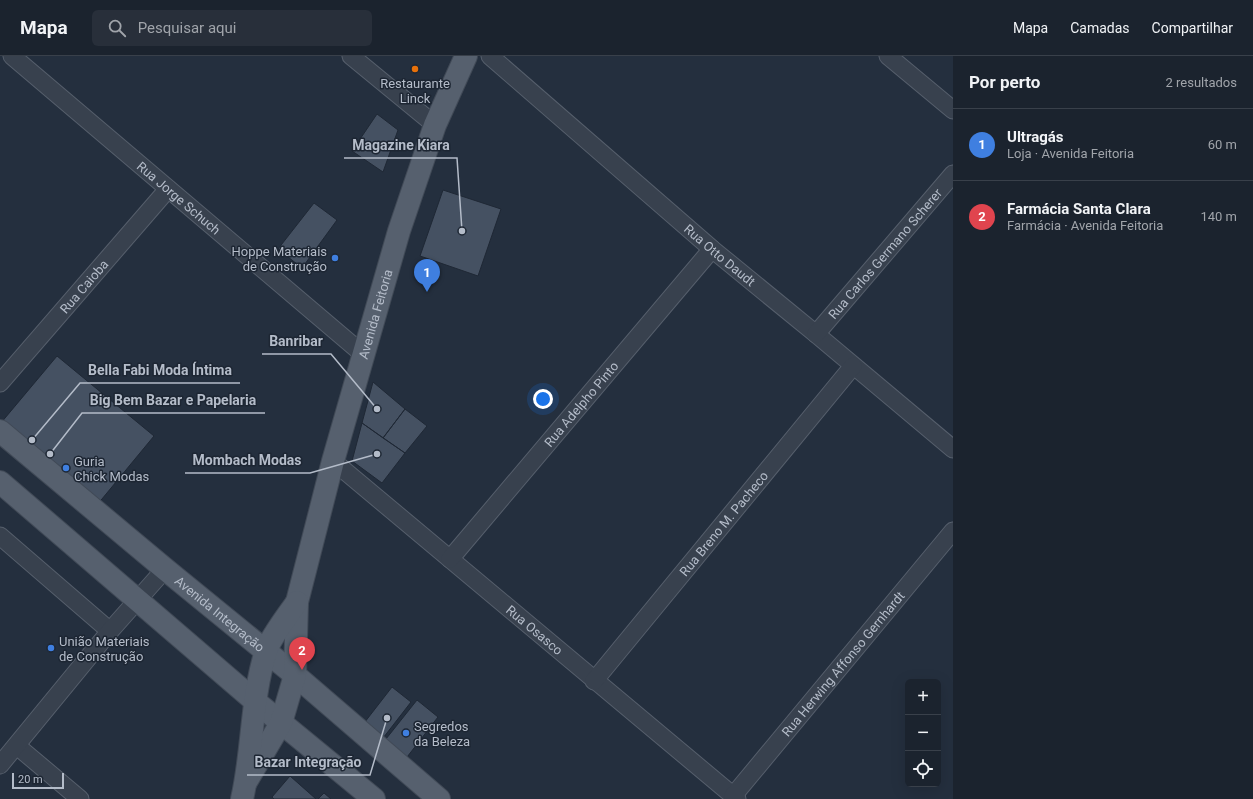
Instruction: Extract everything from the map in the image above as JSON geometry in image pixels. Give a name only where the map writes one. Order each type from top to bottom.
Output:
[{"type":"main road","name":"Avenida Feitoria","points":[[244,790],[281,723],[295,675],[296,602],[333,460],[399,231],[435,125],[466,56]]},
{"type":"main road","name":"Avenida Integração","points":[[0,431],[165,569],[266,650],[439,799]]},
{"type":"main road","points":[[0,482],[256,702],[374,799]]},
{"type":"main road","name":"Avenida Feitoria","points":[[244,790],[256,702],[266,650],[296,602]]},
{"type":"street","name":"Rua Jorge Schuch","points":[[12,56],[364,355]]},
{"type":"street","points":[[351,56],[435,125]]},
{"type":"street","name":"Rua Otto Daudt","points":[[490,56],[712,249],[816,334],[953,450]]},
{"type":"street","points":[[888,56],[953,110]]},
{"type":"street","name":"Rua Carlos Germano Scherer","points":[[816,334],[953,174]]},
{"type":"street","name":"Rua Caioba","points":[[0,383],[168,189]]},
{"type":"street","name":"Rua Adelpho Pinto","points":[[450,559],[712,249]]},
{"type":"street","name":"Rua Breno M. Pacheco","points":[[594,681],[853,366]]},
{"type":"street","name":"Rua Osasco","points":[[333,460],[594,681],[735,797]]},
{"type":"street","name":"Rua Herwing Affonso Gernhardt","points":[[735,797],[953,531]]},
{"type":"street","points":[[0,536],[110,631]]},
{"type":"street","points":[[0,765],[110,631],[165,569]]},
{"type":"street","points":[[17,746],[80,799]]},
{"type":"building","points":[[377,114],[398,130],[383,172],[352,151]]},
{"type":"building","points":[[443,190],[501,209],[478,276],[420,256]]},
{"type":"building","points":[[314,203],[337,220],[302,268],[278,249]]},
{"type":"building","points":[[57,356],[154,436],[97,505],[0,424]]},
{"type":"building","points":[[373,382],[405,409],[383,438],[362,423]]},
{"type":"building","points":[[405,409],[427,426],[405,453],[383,438]]},
{"type":"building","points":[[362,423],[405,453],[382,483],[352,461]]},
{"type":"building","points":[[392,687],[411,702],[380,742],[361,727]]},
{"type":"building","points":[[417,700],[438,717],[404,761],[382,744]]},
{"type":"building","points":[[290,776],[316,799],[274,799],[272,797]]},
{"type":"building","points":[[324,793],[331,799],[318,799]]},
{"type":"place","name":"Restaurante Linck","points":[[415,69]]},
{"type":"place","name":"Magazine Kiara","points":[[462,231]]},
{"type":"place","name":"Hoppe Materiais de Construção","points":[[335,258]]},
{"type":"place","name":"Ultragás","points":[[427,292]]},
{"type":"place","name":"Banribar","points":[[377,409]]},
{"type":"place","name":"Bella Fabi Moda Íntima","points":[[32,440]]},
{"type":"place","name":"Big Bem Bazar e Papelaria","points":[[50,454]]},
{"type":"place","name":"Mombach Modas","points":[[377,454]]},
{"type":"place","name":"Guria Chick Modas","points":[[66,468]]},
{"type":"place","name":"União Materiais de Construção","points":[[51,648]]},
{"type":"place","name":"Farmácia Santa Clara","points":[[302,670]]},
{"type":"place","name":"Bazar Integração","points":[[387,718]]},
{"type":"place","name":"Segredos da Beleza","points":[[406,733]]}]
